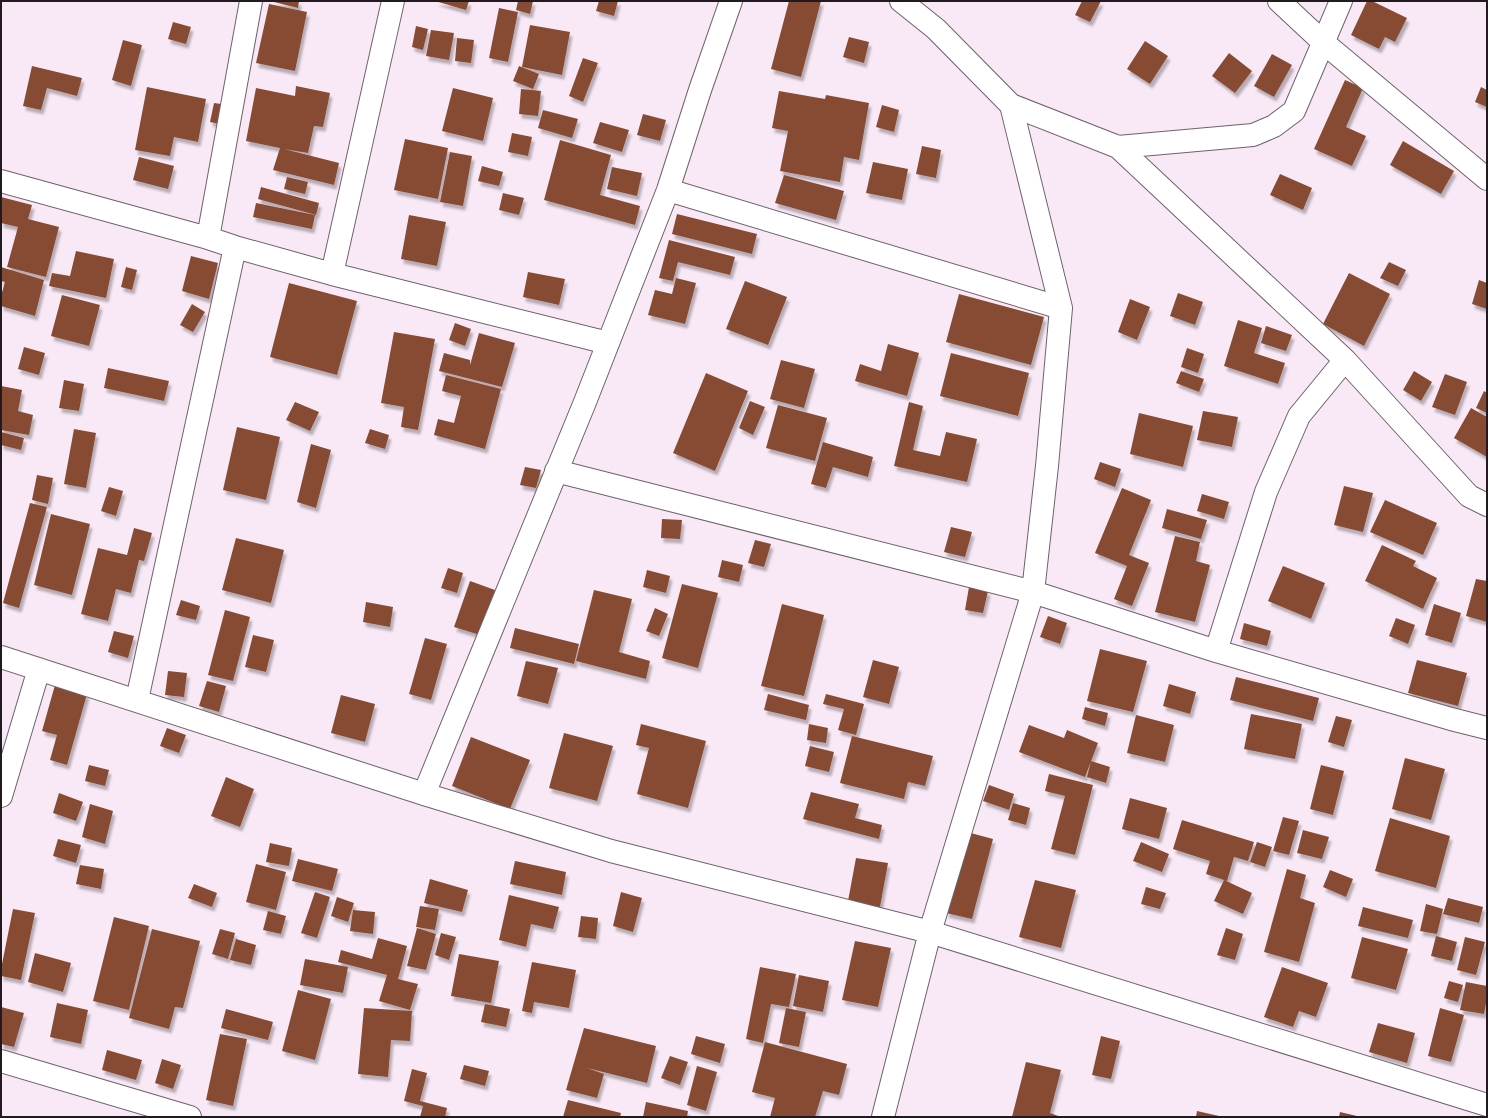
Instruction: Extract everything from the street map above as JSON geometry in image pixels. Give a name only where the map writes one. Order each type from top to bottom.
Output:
[{"type":"street","points":[[208,238],[251,1]]},
{"type":"street","points":[[332,274],[393,1]]},
{"type":"street","points":[[424,794],[556,472],[668,190],[700,90],[731,1]]},
{"type":"street","points":[[901,1],[936,30],[1011,105],[1118,147],[1345,360],[1469,496],[1487,505]]},
{"type":"street","points":[[1279,1],[1324,43],[1487,179]]},
{"type":"street","points":[[1118,147],[1253,135],[1274,126],[1294,111],[1341,1]]},
{"type":"street","points":[[883,1117],[930,932],[1033,592],[1047,466],[1061,308],[1011,105]]},
{"type":"street","points":[[1,181],[332,274],[608,343]]},
{"type":"street","points":[[668,190],[1061,308]]},
{"type":"street","points":[[138,700],[236,247]]},
{"type":"street","points":[[1216,651],[1266,492],[1299,416],[1345,360]]},
{"type":"street","points":[[556,472],[1033,592],[1216,651],[1443,717],[1487,728]]},
{"type":"street","points":[[1,657],[138,700],[424,794],[611,851],[930,932],[1487,1105]]},
{"type":"street","points":[[1,796],[39,669]]},
{"type":"street","points":[[1,1062],[190,1117]]},
{"type":"building","points":[[270,1],[299,1],[298,8]]},
{"type":"building","points":[[435,1],[469,1],[466,10]]},
{"type":"building","points":[[518,1],[533,1],[530,14],[516,10]]},
{"type":"building","points":[[599,1],[618,1],[614,16],[596,11]]},
{"type":"building","points":[[789,1],[821,1],[801,77],[771,69]]},
{"type":"building","points":[[1082,1],[1101,1],[1090,22],[1075,15]]},
{"type":"building","points":[[1367,1],[1372,1],[1407,18],[1395,42],[1385,37],[1379,49],[1351,35]]},
{"type":"building","points":[[269,4],[307,12],[295,71],[256,63]]},
{"type":"building","points":[[499,8],[518,12],[508,62],[489,58]]},
{"type":"building","points":[[173,22],[191,27],[186,44],[168,39]]},
{"type":"building","points":[[530,25],[570,32],[562,75],[522,67]]},
{"type":"building","points":[[416,26],[428,29],[423,50],[412,47]]},
{"type":"building","points":[[431,30],[454,33],[449,60],[426,56]]},
{"type":"building","points":[[849,37],[869,42],[864,63],[843,57]]},
{"type":"building","points":[[457,38],[474,40],[471,63],[455,61]]},
{"type":"building","points":[[123,40],[142,45],[131,86],[112,80]]},
{"type":"building","points":[[1145,41],[1168,56],[1150,84],[1127,69]]},
{"type":"building","points":[[1229,53],[1252,71],[1235,93],[1212,76]]},
{"type":"building","points":[[1272,54],[1292,65],[1274,97],[1254,86]]},
{"type":"building","points":[[583,58],[598,63],[583,102],[569,96]]},
{"type":"building","points":[[32,66],[82,78],[77,96],[47,88],[41,110],[23,106]]},
{"type":"building","points":[[519,66],[539,74],[533,89],[513,81]]},
{"type":"building","points":[[1345,80],[1363,88],[1346,127],[1366,136],[1352,166],[1314,149]]},
{"type":"building","points":[[296,86],[330,93],[323,127],[314,126],[308,153],[284,149],[339,163],[334,185],[273,170],[280,148],[246,141],[256,88],[295,96]]},
{"type":"building","points":[[147,87],[206,99],[198,142],[174,137],[170,156],[135,150]]},
{"type":"building","points":[[1481,87],[1487,90],[1487,107],[1475,102]]},
{"type":"building","points":[[453,88],[493,98],[483,141],[442,131]]},
{"type":"building","points":[[521,89],[541,91],[538,116],[519,114]]},
{"type":"building","points":[[779,91],[825,99],[826,95],[869,103],[859,160],[844,157],[840,182],[780,171],[788,131],[772,128]]},
{"type":"building","points":[[214,103],[228,105],[224,125],[210,122]]},
{"type":"building","points":[[882,105],[899,110],[894,132],[876,127]]},
{"type":"building","points":[[543,110],[578,119],[572,138],[538,128]]},
{"type":"building","points":[[643,114],[666,120],[660,141],[637,135]]},
{"type":"building","points":[[600,122],[629,130],[622,152],[593,143]]},
{"type":"building","points":[[512,133],[532,137],[528,156],[508,152]]},
{"type":"building","points":[[405,139],[448,148],[438,199],[394,190]]},
{"type":"building","points":[[560,140],[611,155],[600,195],[640,206],[635,225],[544,200]]},
{"type":"building","points":[[1403,141],[1454,171],[1441,194],[1390,165]]},
{"type":"building","points":[[922,146],[941,150],[936,178],[916,174]]},
{"type":"building","points":[[450,152],[472,156],[463,206],[440,202]]},
{"type":"building","points":[[139,157],[174,166],[168,189],[133,180]]},
{"type":"building","points":[[873,162],[908,169],[902,200],[866,193]]},
{"type":"building","points":[[482,166],[503,172],[499,186],[478,181]]},
{"type":"building","points":[[612,167],[642,173],[637,196],[607,189]]},
{"type":"building","points":[[1280,174],[1312,188],[1303,210],[1270,195]]},
{"type":"building","points":[[784,175],[844,191],[836,220],[775,203]]},
{"type":"building","points":[[287,177],[308,182],[305,194],[284,189]]},
{"type":"building","points":[[261,187],[319,203],[316,215],[258,199]]},
{"type":"building","points":[[503,193],[524,198],[519,215],[499,210]]},
{"type":"building","points":[[1,197],[32,205],[28,219],[59,227],[46,277],[7,267],[18,227],[1,223]]},
{"type":"building","points":[[256,203],[315,215],[312,229],[253,217]]},
{"type":"building","points":[[677,214],[757,234],[752,254],[672,234]]},
{"type":"building","points":[[409,215],[446,222],[437,266],[401,259]]},
{"type":"building","points":[[669,240],[735,257],[730,275],[678,262],[673,281],[659,278]]},
{"type":"building","points":[[76,251],[114,259],[106,298],[49,286],[52,273],[70,276]]},
{"type":"building","points":[[191,256],[218,263],[209,299],[182,291]]},
{"type":"building","points":[[1389,262],[1406,270],[1398,286],[1380,278]]},
{"type":"building","points":[[1,267],[44,280],[35,316],[1,306],[1,296],[5,282],[1,281]]},
{"type":"building","points":[[126,267],[137,270],[132,290],[121,287]]},
{"type":"building","points":[[528,272],[565,279],[559,305],[523,297]]},
{"type":"building","points":[[1349,273],[1390,294],[1364,346],[1323,324]]},
{"type":"building","points":[[676,278],[696,283],[685,324],[648,315],[655,290],[672,294]]},
{"type":"building","points":[[1479,280],[1487,283],[1487,309],[1472,304]]},
{"type":"building","points":[[745,281],[787,297],[768,345],[726,329]]},
{"type":"building","points":[[289,283],[357,301],[337,375],[270,357]]},
{"type":"building","points":[[1178,293],[1203,302],[1195,325],[1170,316]]},
{"type":"building","points":[[959,294],[1044,317],[1031,365],[946,342]]},
{"type":"building","points":[[62,295],[100,305],[89,346],[51,336]]},
{"type":"building","points":[[1130,299],[1150,307],[1137,340],[1118,332]]},
{"type":"building","points":[[192,304],[205,312],[193,332],[180,325]]},
{"type":"building","points":[[1238,320],[1262,328],[1254,353],[1285,363],[1278,384],[1224,366]]},
{"type":"building","points":[[455,323],[471,329],[465,346],[449,340]]},
{"type":"building","points":[[1266,326],[1292,335],[1286,351],[1261,343]]},
{"type":"building","points":[[394,332],[435,339],[418,430],[401,427],[404,407],[381,403]]},
{"type":"building","points":[[479,333],[515,343],[502,387],[439,371],[444,353],[470,360],[470,365]]},
{"type":"building","points":[[888,344],[919,353],[907,396],[855,381],[860,364],[881,371]]},
{"type":"building","points":[[24,347],[45,353],[39,375],[18,369]]},
{"type":"building","points":[[1187,348],[1204,354],[1198,373],[1181,367]]},
{"type":"building","points":[[951,353],[1029,373],[1018,416],[940,396]]},
{"type":"building","points":[[781,360],[815,369],[804,408],[770,399]]},
{"type":"building","points":[[108,368],[169,381],[164,401],[104,388]]},
{"type":"building","points":[[1181,371],[1204,379],[1199,392],[1176,383]]},
{"type":"building","points":[[1414,371],[1432,382],[1421,401],[1403,390]]},
{"type":"building","points":[[706,373],[748,391],[715,471],[673,453]]},
{"type":"building","points":[[1445,374],[1467,382],[1455,415],[1432,407]]},
{"type":"building","points":[[446,375],[501,389],[485,449],[434,435],[438,419],[454,423],[461,396],[442,391]]},
{"type":"building","points":[[64,380],[84,384],[79,411],[59,408]]},
{"type":"building","points":[[1,386],[22,390],[18,411],[33,415],[29,435],[1,430]]},
{"type":"building","points":[[1484,391],[1487,393],[1487,413],[1476,408]]},
{"type":"building","points":[[750,401],[765,407],[753,435],[739,428]]},
{"type":"building","points":[[295,402],[319,412],[310,431],[286,420]]},
{"type":"building","points":[[909,402],[923,406],[913,450],[940,456],[946,432],[977,439],[967,482],[894,466]]},
{"type":"building","points":[[778,405],[827,418],[815,461],[766,448]]},
{"type":"building","points":[[1471,408],[1487,417],[1487,457],[1454,438]]},
{"type":"building","points":[[1203,411],[1238,417],[1232,447],[1197,440]]},
{"type":"building","points":[[1139,413],[1193,426],[1183,467],[1130,454]]},
{"type":"building","points":[[237,427],[280,437],[266,500],[223,490]]},
{"type":"building","points":[[74,429],[96,433],[86,488],[64,484]]},
{"type":"building","points":[[370,429],[389,435],[385,449],[365,443]]},
{"type":"building","points":[[1,432],[24,438],[21,450],[1,445]]},
{"type":"building","points":[[823,442],[873,457],[868,477],[833,467],[826,488],[811,484]]},
{"type":"building","points":[[311,444],[331,450],[316,508],[297,502]]},
{"type":"building","points":[[1100,462],[1121,469],[1115,487],[1094,479]]},
{"type":"building","points":[[525,467],[541,470],[536,488],[520,485]]},
{"type":"building","points":[[37,475],[53,478],[48,504],[32,500]]},
{"type":"building","points":[[1344,486],[1373,493],[1363,532],[1334,525]]},
{"type":"building","points":[[109,487],[123,491],[116,516],[101,511]]},
{"type":"building","points":[[1122,488],[1151,500],[1129,555],[1149,563],[1132,606],[1114,599],[1127,566],[1095,553]]},
{"type":"building","points":[[1202,494],[1229,502],[1224,519],[1197,511]]},
{"type":"building","points":[[1385,500],[1437,523],[1423,555],[1370,532]]},
{"type":"building","points":[[30,503],[47,507],[19,608],[3,603]]},
{"type":"building","points":[[1167,509],[1207,520],[1201,539],[1162,528]]},
{"type":"building","points":[[51,514],[90,524],[72,595],[34,585]]},
{"type":"building","points":[[662,519],[682,520],[680,539],[661,538]]},
{"type":"building","points":[[951,527],[972,532],[965,557],[944,552]]},
{"type":"building","points":[[134,528],[152,533],[144,561],[139,560],[131,593],[116,589],[108,621],[81,614],[98,548],[127,555]]},
{"type":"building","points":[[1175,536],[1200,542],[1196,561],[1210,565],[1195,622],[1155,612]]},
{"type":"building","points":[[236,538],[284,550],[271,603],[222,590]]},
{"type":"building","points":[[755,540],[771,544],[764,567],[748,563]]},
{"type":"building","points":[[1382,545],[1416,561],[1413,566],[1437,578],[1423,609],[1365,581]]},
{"type":"building","points":[[722,560],[743,565],[739,582],[718,577]]},
{"type":"building","points":[[1283,566],[1325,583],[1311,619],[1268,601]]},
{"type":"building","points":[[448,568],[463,573],[457,593],[441,588]]},
{"type":"building","points":[[647,570],[670,576],[666,593],[643,587]]},
{"type":"building","points":[[1476,579],[1487,581],[1487,622],[1466,616]]},
{"type":"building","points":[[470,581],[495,590],[480,635],[454,627]]},
{"type":"building","points":[[682,584],[718,593],[698,668],[662,658]]},
{"type":"building","points":[[969,587],[988,591],[983,613],[965,610]]},
{"type":"building","points":[[594,590],[632,599],[619,652],[650,661],[646,679],[576,661]]},
{"type":"building","points":[[181,600],[200,606],[196,620],[176,615]]},
{"type":"building","points":[[366,602],[393,607],[390,627],[363,622]]},
{"type":"building","points":[[782,604],[824,615],[804,696],[761,686]]},
{"type":"building","points":[[1434,604],[1461,613],[1452,643],[1425,635]]},
{"type":"building","points":[[655,608],[668,614],[659,636],[646,631]]},
{"type":"building","points":[[225,610],[250,617],[233,681],[208,675]]},
{"type":"building","points":[[1048,616],[1067,623],[1060,644],[1040,637]]},
{"type":"building","points":[[1396,618],[1415,625],[1408,644],[1389,636]]},
{"type":"building","points":[[1244,623],[1271,631],[1267,646],[1240,639]]},
{"type":"building","points":[[515,628],[579,644],[574,664],[510,648]]},
{"type":"building","points":[[114,631],[134,636],[128,658],[108,652]]},
{"type":"building","points":[[253,635],[274,640],[266,672],[245,667]]},
{"type":"building","points":[[425,638],[447,644],[431,700],[409,694]]},
{"type":"building","points":[[1100,649],[1147,661],[1133,712],[1087,701]]},
{"type":"building","points":[[873,660],[899,667],[889,704],[863,697]]},
{"type":"building","points":[[1417,660],[1467,673],[1458,706],[1408,693]]},
{"type":"building","points":[[526,661],[558,668],[548,704],[517,696]]},
{"type":"building","points":[[168,671],[187,673],[184,697],[165,695]]},
{"type":"building","points":[[1236,677],[1319,698],[1313,721],[1230,700]]},
{"type":"building","points":[[207,681],[226,686],[219,712],[199,706]]},
{"type":"building","points":[[1169,684],[1196,692],[1190,714],[1163,706]]},
{"type":"building","points":[[55,685],[87,694],[67,765],[50,760],[57,735],[42,731]]},
{"type":"building","points":[[768,694],[809,705],[806,720],[764,710]]},
{"type":"building","points":[[826,694],[864,704],[856,735],[838,730],[844,709],[823,704]]},
{"type":"building","points":[[341,695],[375,704],[365,742],[331,733]]},
{"type":"building","points":[[1085,707],[1108,713],[1105,726],[1082,719]]},
{"type":"building","points":[[1251,714],[1302,724],[1295,759],[1244,749]]},
{"type":"building","points":[[1136,715],[1174,725],[1165,762],[1127,753]]},
{"type":"building","points":[[1336,716],[1352,720],[1344,747],[1328,742]]},
{"type":"building","points":[[641,724],[706,741],[688,808],[637,794],[649,748],[636,745]]},
{"type":"building","points":[[809,724],[828,728],[826,743],[807,740]]},
{"type":"building","points":[[1029,725],[1064,738],[1067,730],[1098,743],[1085,777],[1019,752]]},
{"type":"building","points":[[167,728],[186,735],[179,753],[160,746]]},
{"type":"building","points":[[564,733],[613,746],[597,801],[549,788]]},
{"type":"building","points":[[852,736],[933,756],[925,786],[908,782],[904,799],[840,783]]},
{"type":"building","points":[[471,737],[530,760],[510,809],[452,786]]},
{"type":"building","points":[[810,746],[834,752],[829,772],[805,766]]},
{"type":"building","points":[[1405,758],[1445,769],[1431,820],[1392,809]]},
{"type":"building","points":[[1091,761],[1110,767],[1106,783],[1087,777]]},
{"type":"building","points":[[89,765],[109,770],[105,786],[85,781]]},
{"type":"building","points":[[1321,765],[1344,771],[1333,815],[1310,809]]},
{"type":"building","points":[[1049,774],[1093,785],[1075,855],[1051,849],[1065,796],[1045,791]]},
{"type":"building","points":[[226,777],[254,789],[240,827],[211,816]]},
{"type":"building","points":[[989,785],[1014,794],[1009,810],[983,801]]},
{"type":"building","points":[[811,792],[859,804],[855,818],[882,825],[879,839],[803,819]]},
{"type":"building","points":[[59,793],[83,802],[76,821],[53,813]]},
{"type":"building","points":[[1130,798],[1167,808],[1159,839],[1122,829]]},
{"type":"building","points":[[1013,803],[1030,808],[1026,825],[1008,820]]},
{"type":"building","points":[[90,804],[113,811],[105,844],[82,837]]},
{"type":"building","points":[[1283,817],[1299,821],[1289,855],[1273,851]]},
{"type":"building","points":[[1390,818],[1450,836],[1436,888],[1375,871]]},
{"type":"building","points":[[1182,820],[1254,842],[1248,861],[1234,857],[1227,881],[1206,874],[1210,861],[1173,849]]},
{"type":"building","points":[[1303,830],[1329,837],[1322,859],[1297,853]]},
{"type":"building","points":[[967,832],[993,839],[972,919],[946,913]]},
{"type":"building","points":[[58,839],[81,845],[76,863],[53,856]]},
{"type":"building","points":[[1141,842],[1169,854],[1162,872],[1133,861]]},
{"type":"building","points":[[1257,842],[1272,847],[1265,867],[1250,862]]},
{"type":"building","points":[[270,843],[292,848],[289,866],[266,862]]},
{"type":"building","points":[[856,858],[888,863],[880,907],[848,901]]},
{"type":"building","points":[[298,859],[338,869],[332,891],[292,881]]},
{"type":"building","points":[[515,861],[566,872],[562,895],[510,884]]},
{"type":"building","points":[[256,864],[286,872],[276,910],[246,902]]},
{"type":"building","points":[[80,865],[104,869],[101,889],[76,884]]},
{"type":"building","points":[[1287,869],[1306,875],[1300,898],[1315,903],[1299,962],[1264,952]]},
{"type":"building","points":[[1330,870],[1353,879],[1346,897],[1323,887]]},
{"type":"building","points":[[430,879],[468,890],[462,912],[424,903]]},
{"type":"building","points":[[1035,880],[1076,890],[1061,948],[1019,937]]},
{"type":"building","points":[[1224,880],[1252,893],[1243,914],[1214,901]]},
{"type":"building","points":[[194,884],[217,893],[212,907],[188,898]]},
{"type":"building","points":[[1146,887],[1166,893],[1160,909],[1141,904]]},
{"type":"building","points":[[315,892],[330,897],[317,938],[301,933]]},
{"type":"building","points":[[621,892],[642,898],[633,932],[613,926]]},
{"type":"building","points":[[509,895],[559,907],[553,929],[531,924],[526,947],[499,940]]},
{"type":"building","points":[[337,897],[354,903],[348,922],[331,916]]},
{"type":"building","points":[[1448,898],[1483,907],[1479,923],[1443,914]]},
{"type":"building","points":[[1426,904],[1443,909],[1437,934],[1420,931]]},
{"type":"building","points":[[420,906],[439,909],[435,930],[416,927]]},
{"type":"building","points":[[1363,907],[1413,920],[1408,938],[1358,926]]},
{"type":"building","points":[[13,909],[35,913],[21,980],[1,976],[1,969]]},
{"type":"building","points":[[353,910],[375,912],[373,934],[350,931]]},
{"type":"building","points":[[268,911],[286,916],[281,934],[263,930]]},
{"type":"building","points":[[581,916],[598,918],[596,939],[578,937]]},
{"type":"building","points":[[114,917],[149,926],[129,1010],[93,1001]]},
{"type":"building","points":[[417,928],[436,934],[426,970],[407,966]]},
{"type":"building","points":[[1226,928],[1243,934],[1235,960],[1217,955]]},
{"type":"building","points":[[152,929],[200,941],[183,1008],[175,1007],[169,1029],[129,1018]]},
{"type":"building","points":[[220,929],[235,933],[228,959],[212,954]]},
{"type":"building","points":[[441,933],[456,937],[449,960],[435,955]]},
{"type":"building","points":[[1436,936],[1457,942],[1452,961],[1431,956]]},
{"type":"building","points":[[1362,937],[1408,949],[1396,990],[1351,978]]},
{"type":"building","points":[[1465,937],[1485,942],[1476,975],[1457,970]]},
{"type":"building","points":[[378,938],[407,946],[398,979],[418,984],[410,1010],[379,1001],[387,975],[338,962],[341,950],[372,959]]},
{"type":"building","points":[[236,939],[256,945],[251,965],[230,960]]},
{"type":"building","points":[[855,941],[891,948],[878,1007],[842,1000]]},
{"type":"building","points":[[35,953],[71,963],[63,992],[28,982]]},
{"type":"building","points":[[459,954],[499,961],[491,1003],[451,996]]},
{"type":"building","points":[[305,959],[348,967],[343,993],[300,985]]},
{"type":"building","points":[[532,962],[576,970],[569,1008],[534,1002],[532,1013],[522,1011]]},
{"type":"building","points":[[760,967],[796,974],[789,1007],[771,1004],[763,1043],[746,1039]]},
{"type":"building","points":[[1282,967],[1328,983],[1316,1017],[1299,1011],[1293,1027],[1264,1017]]},
{"type":"building","points":[[799,975],[829,981],[823,1012],[793,1006]]},
{"type":"building","points":[[1449,981],[1463,985],[1458,1002],[1444,998]]},
{"type":"building","points":[[1466,982],[1487,986],[1487,998],[1484,1014],[1460,1010]]},
{"type":"building","points":[[298,990],[331,999],[315,1060],[282,1051]]},
{"type":"building","points":[[57,1003],[88,1010],[81,1044],[50,1037]]},
{"type":"building","points":[[485,1004],[510,1009],[506,1027],[481,1022]]},
{"type":"building","points":[[1,1007],[24,1013],[14,1047],[1,1044]]},
{"type":"building","points":[[364,1008],[412,1011],[410,1041],[391,1040],[388,1077],[358,1074]]},
{"type":"building","points":[[786,1008],[806,1012],[799,1047],[779,1043]]},
{"type":"building","points":[[1440,1008],[1464,1015],[1451,1062],[1428,1056]]},
{"type":"building","points":[[226,1009],[273,1022],[268,1040],[221,1028]]},
{"type":"building","points":[[1378,1023],[1415,1033],[1407,1063],[1369,1052]]},
{"type":"building","points":[[584,1028],[656,1046],[647,1083],[587,1068],[604,1074],[597,1098],[566,1090]]},
{"type":"building","points":[[220,1034],[247,1039],[233,1106],[206,1100]]},
{"type":"building","points":[[696,1036],[725,1044],[720,1063],[691,1054]]},
{"type":"building","points":[[1101,1036],[1120,1041],[1111,1079],[1092,1075]]},
{"type":"building","points":[[765,1042],[847,1064],[839,1095],[823,1091],[815,1117],[770,1117],[775,1098],[752,1092]]},
{"type":"building","points":[[107,1050],[142,1060],[136,1080],[102,1070]]},
{"type":"building","points":[[670,1056],[688,1062],[680,1085],[661,1078]]},
{"type":"building","points":[[162,1059],[181,1065],[173,1089],[155,1083]]},
{"type":"building","points":[[1026,1062],[1061,1070],[1050,1113],[1061,1117],[1012,1117]]},
{"type":"building","points":[[464,1065],[489,1071],[485,1086],[460,1079]]},
{"type":"building","points":[[697,1066],[717,1072],[706,1111],[687,1105]]},
{"type":"building","points":[[412,1069],[427,1073],[420,1101],[447,1108],[445,1117],[420,1117],[423,1106],[404,1101]]},
{"type":"building","points":[[568,1100],[621,1113],[620,1117],[563,1117]]},
{"type":"building","points":[[646,1102],[688,1111],[687,1117],[643,1117]]},
{"type":"building","points":[[1197,1111],[1219,1116],[1219,1117],[1196,1117]]},
{"type":"building","points":[[1340,1112],[1357,1116],[1357,1117],[1339,1117]]}]
